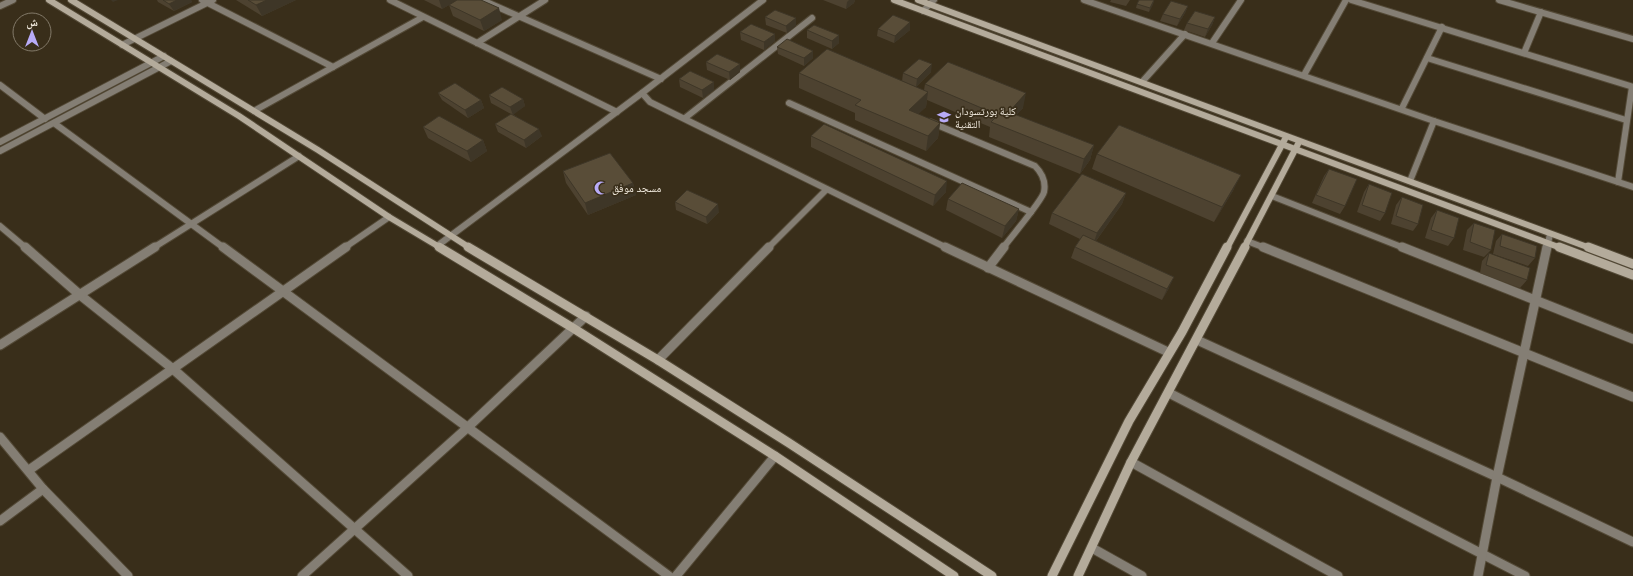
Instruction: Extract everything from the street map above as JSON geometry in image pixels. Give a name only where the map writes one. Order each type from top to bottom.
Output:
[{"type":"street","points":[[0,6],[14,0]]},
{"type":"street","points":[[48,0],[239,116],[389,217],[572,328],[775,456],[954,576]]},
{"type":"street","points":[[71,0],[136,38],[318,150],[451,237],[658,360],[789,443],[992,576]]},
{"type":"street","points":[[390,0],[616,112]]},
{"type":"street","points":[[482,0],[661,79]]},
{"type":"street","points":[[477,43],[545,0]]},
{"type":"street","points":[[437,246],[661,79],[763,0]]},
{"type":"street","points":[[894,0],[1285,140]]},
{"type":"street","points":[[918,0],[932,2],[1142,82],[1548,244],[1633,275]]},
{"type":"street","points":[[1084,0],[1402,108],[1434,121],[1633,187]]},
{"type":"street","points":[[1212,43],[1241,0]]},
{"type":"street","points":[[1304,75],[1346,0]]},
{"type":"street","points":[[1351,0],[1633,87],[1626,120],[1618,182]]},
{"type":"street","points":[[1499,0],[1633,39]]},
{"type":"street","points":[[122,45],[208,1],[333,67]]},
{"type":"street","points":[[923,11],[932,2]]},
{"type":"street","points":[[1524,53],[1541,12]]},
{"type":"street","points":[[254,111],[423,17]]},
{"type":"street","points":[[685,118],[812,18]]},
{"type":"street","points":[[1402,108],[1442,27]]},
{"type":"street","points":[[1142,82],[1185,34]]},
{"type":"street","points":[[0,151],[54,123],[168,58]]},
{"type":"street","points":[[1427,58],[1626,120]]},
{"type":"street","points":[[0,142],[155,65]]},
{"type":"street","points":[[0,86],[45,119]]},
{"type":"street","points":[[642,93],[650,102],[685,118],[826,190],[1168,352]]},
{"type":"street","points":[[789,103],[1030,212]]},
{"type":"street","points":[[926,121],[1035,166],[1040,170],[1045,185],[1044,190],[1030,212],[988,268]]},
{"type":"street","points":[[1410,181],[1434,121]]},
{"type":"street","points":[[54,123],[669,576]]},
{"type":"street","points":[[1052,576],[1128,424],[1168,352],[1185,325],[1285,140]]},
{"type":"street","points":[[1297,145],[1410,181],[1633,264]]},
{"type":"street","points":[[1078,576],[1131,462],[1197,340],[1297,145]]},
{"type":"street","points":[[0,345],[299,156]]},
{"type":"street","points":[[658,360],[826,190]]},
{"type":"street","points":[[1272,196],[1633,339]]},
{"type":"street","points":[[29,470],[389,217]]},
{"type":"street","points":[[0,226],[80,295],[174,369],[408,576]]},
{"type":"street","points":[[1478,576],[1497,477],[1537,300],[1550,234]]},
{"type":"street","points":[[1247,241],[1633,397]]},
{"type":"street","points":[[302,576],[467,428],[586,316]]},
{"type":"street","points":[[1197,340],[1497,477],[1633,542]]},
{"type":"street","points":[[1168,394],[1525,576]]},
{"type":"street","points":[[0,437],[29,470],[43,489],[128,576]]},
{"type":"street","points":[[676,576],[775,456]]},
{"type":"street","points":[[1131,462],[1338,576]]},
{"type":"street","points":[[0,521],[43,489]]},
{"type":"street","points":[[1092,548],[1142,576]]},
{"type":"building","points":[[163,0],[177,0],[169,4]]},
{"type":"building","points":[[248,0],[267,0],[256,5]]},
{"type":"building","points":[[457,0],[481,0],[499,8],[480,20],[449,5]]},
{"type":"building","points":[[1139,0],[1154,0],[1150,8],[1137,4]]},
{"type":"building","points":[[1171,1],[1188,6],[1180,19],[1163,14]]},
{"type":"building","points":[[775,10],[796,18],[786,26],[765,17]]},
{"type":"building","points":[[1195,11],[1215,17],[1208,29],[1187,23]]},
{"type":"building","points":[[893,15],[910,22],[895,36],[878,29]]},
{"type":"building","points":[[751,24],[775,34],[764,42],[740,32]]},
{"type":"building","points":[[814,25],[839,35],[832,41],[807,30]]},
{"type":"building","points":[[787,39],[813,51],[804,58],[777,47]]},
{"type":"building","points":[[827,49],[928,92],[909,110],[940,123],[928,136],[855,105],[861,100],[799,73]]},
{"type":"building","points":[[717,54],[740,64],[729,72],[706,62]]},
{"type":"building","points":[[919,59],[932,64],[917,79],[903,73]]},
{"type":"building","points":[[948,62],[1026,93],[1009,112],[1094,145],[1084,159],[991,122],[998,115],[925,84]]},
{"type":"building","points":[[690,71],[714,82],[702,90],[679,79]]},
{"type":"building","points":[[455,83],[481,100],[465,110],[438,93]]},
{"type":"building","points":[[502,87],[523,99],[510,107],[489,95]]},
{"type":"building","points":[[511,114],[539,129],[524,140],[495,124]]},
{"type":"building","points":[[439,116],[483,140],[467,151],[423,127]]},
{"type":"building","points":[[824,124],[947,181],[935,195],[811,136]]},
{"type":"building","points":[[1119,125],[1241,175],[1222,207],[1097,154]]},
{"type":"building","points":[[610,153],[633,183],[585,203],[563,171]]},
{"type":"building","points":[[1329,169],[1357,179],[1345,206],[1316,195]]},
{"type":"building","points":[[1082,174],[1126,193],[1097,233],[1052,213]]},
{"type":"building","points":[[962,183],[1019,209],[1005,226],[948,199]]},
{"type":"building","points":[[1369,184],[1392,193],[1385,213],[1362,205]]},
{"type":"building","points":[[687,190],[718,204],[706,217],[675,202]]},
{"type":"building","points":[[1402,197],[1423,205],[1418,224],[1396,216]]},
{"type":"building","points":[[1437,210],[1459,218],[1454,238],[1431,230]]},
{"type":"building","points":[[1474,223],[1495,230],[1491,250],[1470,242]]},
{"type":"building","points":[[1502,234],[1537,246],[1535,258],[1500,246]]},
{"type":"building","points":[[1083,235],[1174,277],[1167,289],[1075,247]]},
{"type":"building","points":[[1489,253],[1530,268],[1527,280],[1486,265]]},
{"type":"place","name":"كلية بورتسودان التقنية","points":[[944,117]]},
{"type":"place","name":"مسجد موفق","points":[[601,188]]}]
